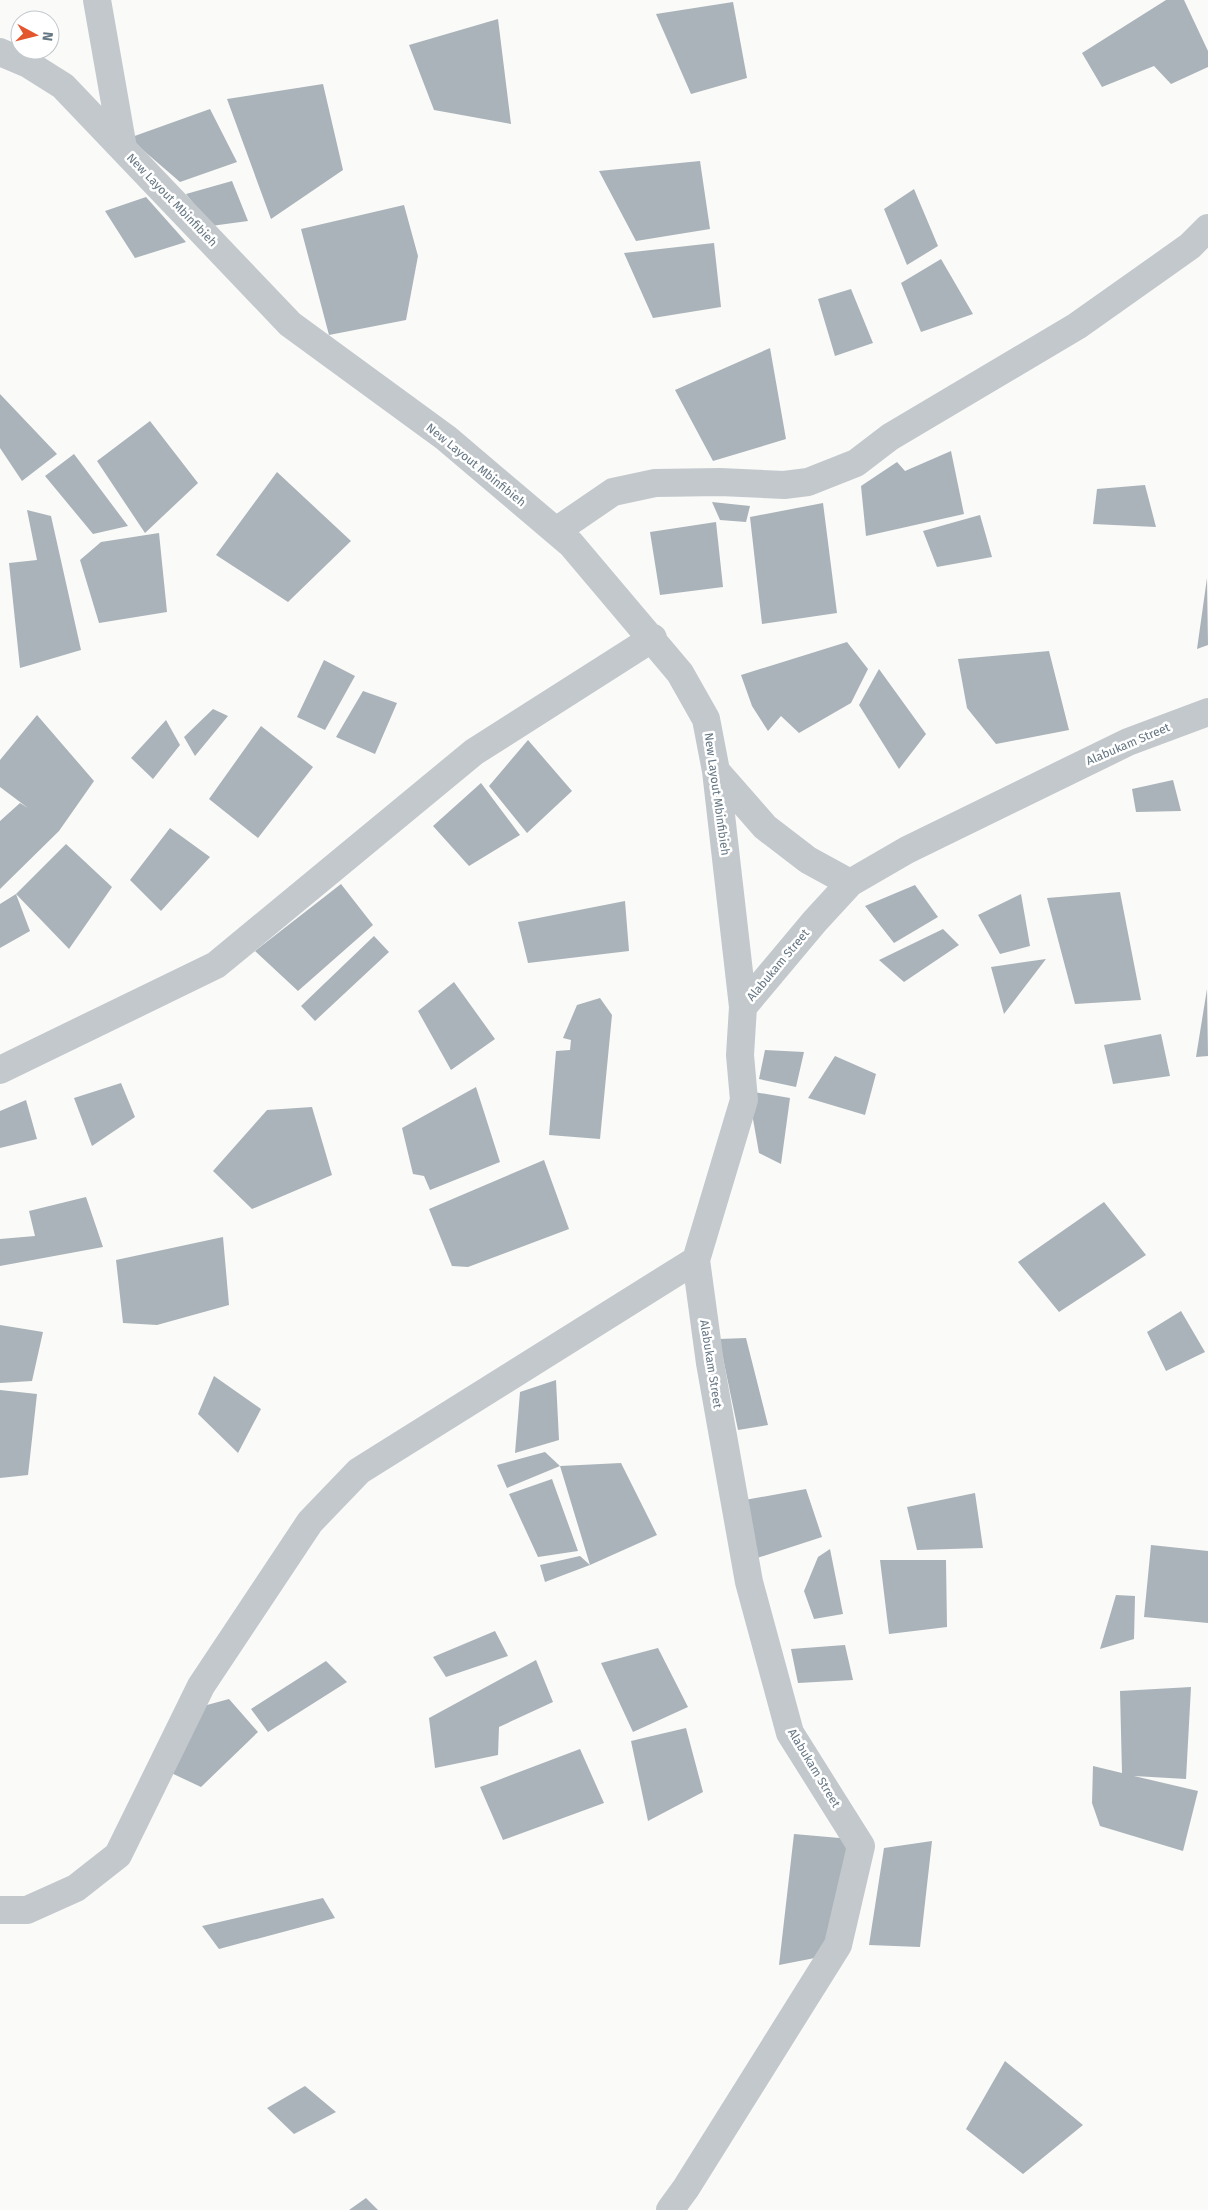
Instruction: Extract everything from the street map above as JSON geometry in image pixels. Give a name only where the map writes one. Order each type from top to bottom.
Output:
[{"type":"street","points":[[97,0],[123,148]]},
{"type":"street","name":"New Layout Mbinfibieh","points":[[0,52],[28,64],[62,86],[290,324],[446,438],[571,544],[680,672],[706,720],[716,771],[743,1006]]},
{"type":"street","points":[[556,531],[613,492],[655,484],[720,482],[784,485],[808,482],[856,463],[890,437],[1077,326],[1190,246],[1208,228]]},
{"type":"street","points":[[0,1070],[216,965],[474,752],[653,638]]},
{"type":"street","name":"Alabukam Street","points":[[670,2210],[686,2188],[838,1945],[861,1846],[790,1733],[749,1582],[710,1363],[696,1260],[744,1100],[740,1055],[743,1006],[814,921],[850,883],[907,850],[1128,742],[1208,712]]},
{"type":"street","points":[[716,771],[765,827],[808,860],[850,883]]},
{"type":"street","points":[[0,1910],[27,1910],[76,1888],[118,1855],[201,1686],[310,1522],[359,1470],[696,1260]]},
{"type":"building","points":[[1166,0],[1184,0],[1208,51],[1208,67],[1171,84],[1154,66],[1102,87],[1082,53]]},
{"type":"building","points":[[733,2],[747,78],[691,94],[656,14]]},
{"type":"building","points":[[498,19],[511,124],[434,110],[409,45]]},
{"type":"building","points":[[323,84],[343,170],[271,219],[227,99]]},
{"type":"building","points":[[210,109],[237,162],[180,182],[129,138]]},
{"type":"building","points":[[700,161],[710,229],[636,241],[599,171]]},
{"type":"building","points":[[232,181],[248,221],[211,226],[186,194]]},
{"type":"building","points":[[914,189],[938,246],[907,265],[884,209]]},
{"type":"building","points":[[146,197],[186,242],[135,258],[105,211]]},
{"type":"building","points":[[404,205],[418,256],[406,320],[329,335],[301,229]]},
{"type":"building","points":[[714,243],[721,307],[653,318],[624,253]]},
{"type":"building","points":[[941,259],[973,314],[921,332],[901,283]]},
{"type":"building","points":[[851,289],[873,343],[835,356],[818,299]]},
{"type":"building","points":[[770,348],[786,439],[713,461],[675,390]]},
{"type":"building","points":[[0,394],[57,454],[22,481],[0,448]]},
{"type":"building","points":[[150,421],[198,483],[145,533],[97,461]]},
{"type":"building","points":[[951,451],[964,514],[866,536],[861,486],[897,462],[905,471]]},
{"type":"building","points":[[74,454],[128,526],[93,534],[45,476]]},
{"type":"building","points":[[277,472],[351,541],[288,602],[216,555]]},
{"type":"building","points":[[1145,485],[1156,527],[1093,524],[1097,489]]},
{"type":"building","points":[[712,502],[750,506],[746,522],[720,520]]},
{"type":"building","points":[[823,503],[837,613],[762,624],[750,517]]},
{"type":"building","points":[[27,510],[51,516],[81,650],[20,668],[9,563],[37,560]]},
{"type":"building","points":[[980,515],[992,557],[937,567],[923,531]]},
{"type":"building","points":[[716,522],[723,587],[660,595],[650,532]]},
{"type":"building","points":[[159,533],[167,612],[99,623],[80,560],[101,542]]},
{"type":"building","points":[[1207,578],[1208,645],[1197,649]]},
{"type":"building","points":[[847,642],[868,669],[851,703],[799,733],[781,716],[768,731],[752,706],[741,675]]},
{"type":"building","points":[[1049,651],[1069,730],[996,744],[967,708],[958,659]]},
{"type":"building","points":[[324,660],[355,676],[325,730],[297,717]]},
{"type":"building","points":[[879,669],[926,734],[899,769],[859,705]]},
{"type":"building","points":[[363,691],[397,703],[375,754],[336,737]]},
{"type":"building","points":[[213,709],[228,716],[195,756],[184,737]]},
{"type":"building","points":[[37,715],[94,781],[59,831],[0,889],[0,821],[20,803],[28,808],[0,787],[0,760]]},
{"type":"building","points":[[166,720],[180,745],[153,779],[131,758]]},
{"type":"building","points":[[261,726],[313,767],[258,838],[209,799]]},
{"type":"building","points":[[528,740],[572,791],[527,833],[489,786]]},
{"type":"building","points":[[1173,780],[1181,811],[1136,812],[1132,789]]},
{"type":"building","points":[[481,783],[520,835],[469,866],[433,826]]},
{"type":"building","points":[[170,828],[210,857],[161,911],[130,880]]},
{"type":"building","points":[[66,844],[112,887],[69,949],[16,894]]},
{"type":"building","points":[[341,884],[373,925],[298,991],[255,951]]},
{"type":"building","points":[[915,885],[938,917],[894,943],[865,906]]},
{"type":"building","points":[[1120,892],[1141,1000],[1075,1004],[1047,898]]},
{"type":"building","points":[[16,894],[30,931],[0,948],[0,904]]},
{"type":"building","points":[[1021,894],[1030,946],[1000,954],[978,915]]},
{"type":"building","points":[[625,901],[629,951],[528,963],[518,922]]},
{"type":"building","points":[[943,929],[959,945],[904,982],[879,960]]},
{"type":"building","points":[[374,936],[389,952],[315,1021],[301,1006]]},
{"type":"building","points":[[1046,959],[1004,1014],[991,967]]},
{"type":"building","points":[[454,982],[495,1039],[451,1070],[418,1011]]},
{"type":"building","points":[[1207,989],[1208,1056],[1196,1057]]},
{"type":"building","points":[[600,998],[612,1015],[600,1139],[549,1135],[556,1051],[570,1050],[571,1040],[563,1038],[577,1005]]},
{"type":"building","points":[[1161,1034],[1170,1076],[1113,1084],[1104,1045]]},
{"type":"building","points":[[765,1050],[804,1052],[796,1087],[759,1079]]},
{"type":"building","points":[[835,1056],[876,1074],[865,1115],[808,1098]]},
{"type":"building","points":[[121,1083],[135,1117],[92,1146],[74,1098]]},
{"type":"building","points":[[476,1087],[500,1162],[430,1190],[424,1176],[413,1174],[402,1128]]},
{"type":"building","points":[[748,1091],[790,1098],[781,1164],[759,1153]]},
{"type":"building","points":[[26,1100],[37,1139],[0,1148],[0,1111]]},
{"type":"building","points":[[312,1107],[332,1175],[252,1209],[213,1171],[267,1110]]},
{"type":"building","points":[[544,1160],[569,1229],[468,1267],[452,1266],[429,1209]]},
{"type":"building","points":[[86,1197],[103,1247],[0,1266],[0,1239],[35,1236],[29,1211]]},
{"type":"building","points":[[1104,1202],[1146,1255],[1059,1312],[1018,1262]]},
{"type":"building","points":[[223,1237],[229,1305],[157,1325],[123,1323],[116,1260]]},
{"type":"building","points":[[1181,1311],[1205,1352],[1166,1371],[1147,1332]]},
{"type":"building","points":[[0,1325],[43,1332],[32,1381],[0,1383]]},
{"type":"building","points":[[746,1338],[768,1425],[738,1430],[719,1339]]},
{"type":"building","points":[[214,1376],[261,1409],[238,1453],[198,1414]]},
{"type":"building","points":[[556,1380],[559,1440],[515,1453],[520,1392]]},
{"type":"building","points":[[0,1390],[37,1394],[28,1475],[0,1478]]},
{"type":"building","points":[[545,1452],[560,1466],[507,1488],[497,1465]]},
{"type":"building","points":[[621,1463],[657,1535],[590,1565],[560,1466]]},
{"type":"building","points":[[552,1479],[578,1551],[538,1557],[509,1494]]},
{"type":"building","points":[[806,1489],[822,1537],[754,1559],[739,1501]]},
{"type":"building","points":[[975,1493],[983,1548],[917,1550],[907,1507]]},
{"type":"building","points":[[1151,1545],[1208,1551],[1208,1623],[1144,1617]]},
{"type":"building","points":[[830,1549],[843,1614],[814,1619],[804,1591],[818,1557]]},
{"type":"building","points":[[580,1556],[590,1565],[545,1582],[540,1565]]},
{"type":"building","points":[[880,1560],[946,1560],[947,1627],[889,1634]]},
{"type":"building","points":[[1116,1595],[1135,1596],[1134,1639],[1100,1649]]},
{"type":"building","points":[[495,1631],[508,1656],[446,1677],[433,1657]]},
{"type":"building","points":[[845,1645],[853,1680],[798,1683],[791,1649]]},
{"type":"building","points":[[658,1648],[688,1707],[633,1732],[601,1663]]},
{"type":"building","points":[[536,1660],[553,1702],[499,1727],[498,1755],[435,1768],[429,1718]]},
{"type":"building","points":[[326,1661],[347,1682],[268,1732],[251,1709]]},
{"type":"building","points":[[1191,1687],[1186,1779],[1134,1776],[1198,1791],[1183,1851],[1100,1826],[1092,1803],[1093,1766],[1122,1773],[1120,1691]]},
{"type":"building","points":[[229,1699],[258,1732],[201,1787],[167,1771],[196,1708]]},
{"type":"building","points":[[686,1728],[703,1792],[648,1821],[631,1741]]},
{"type":"building","points":[[580,1749],[604,1803],[503,1840],[480,1787]]},
{"type":"building","points":[[794,1834],[851,1839],[825,1956],[779,1965]]},
{"type":"building","points":[[932,1841],[920,1947],[869,1945],[884,1848]]},
{"type":"building","points":[[323,1898],[335,1918],[219,1949],[202,1926]]},
{"type":"building","points":[[1005,2061],[1083,2125],[1023,2174],[966,2129]]},
{"type":"building","points":[[305,2086],[336,2112],[294,2134],[267,2108]]},
{"type":"building","points":[[366,2198],[378,2210],[349,2210]]}]
